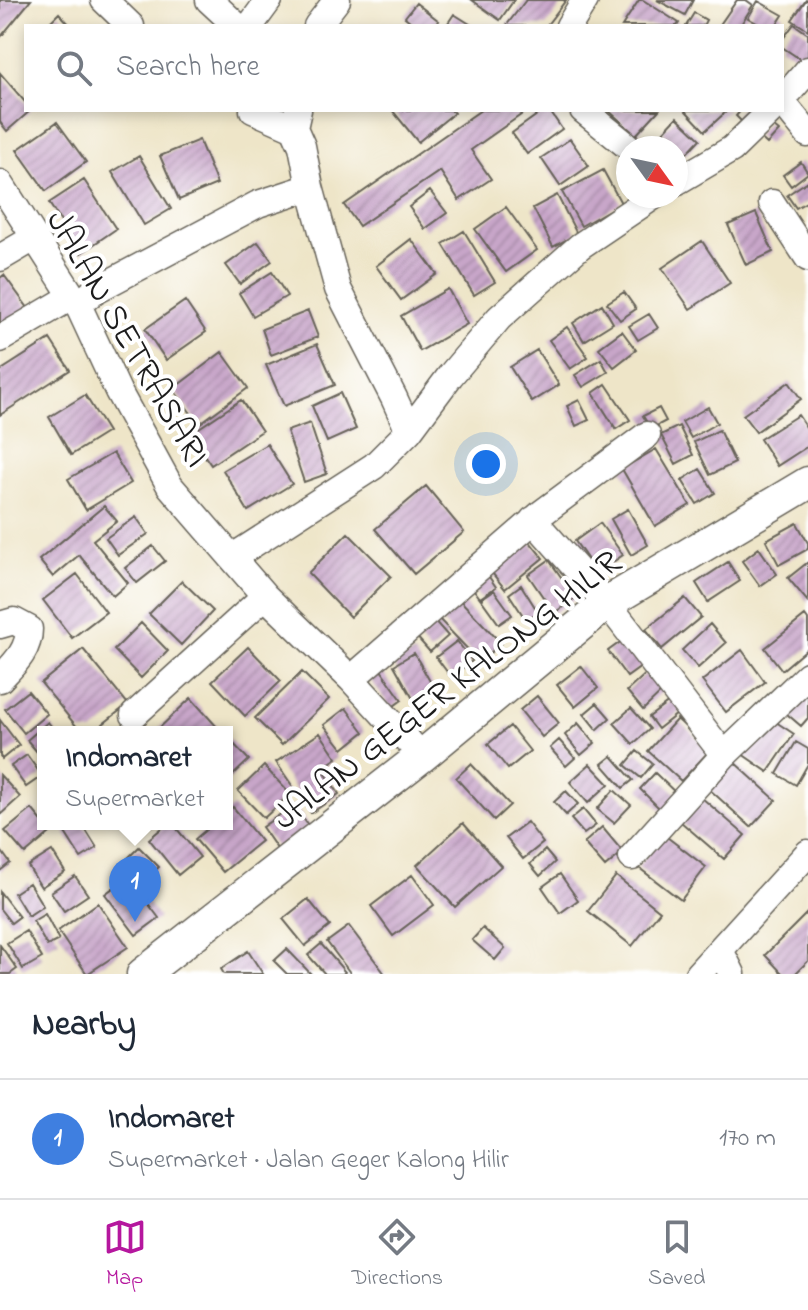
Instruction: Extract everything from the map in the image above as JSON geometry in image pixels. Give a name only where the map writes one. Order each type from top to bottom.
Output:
[{"type":"main road","name":"JALAN GEGER KALONG HILIR","points":[[143,974],[422,756],[607,603],[808,483]]},
{"type":"street","points":[[104,0],[129,24]]},
{"type":"street","points":[[209,0],[235,24]]},
{"type":"street","points":[[251,24],[269,0]]},
{"type":"street","points":[[319,24],[337,0]]},
{"type":"street","points":[[570,24],[585,0]]},
{"type":"street","points":[[784,99],[808,70]]},
{"type":"street","points":[[784,104],[808,134]]},
{"type":"street","points":[[263,112],[296,119],[310,187],[338,289],[409,431]]},
{"type":"street","points":[[585,112],[616,137]]},
{"type":"street","points":[[688,175],[732,149],[770,112]]},
{"type":"street","name":"JALAN SETRASARI","points":[[0,183],[75,301],[163,476],[265,596],[351,679],[422,756]]},
{"type":"street","points":[[0,339],[258,204],[310,187]]},
{"type":"street","points":[[772,203],[808,258]]},
{"type":"street","points":[[233,557],[374,466],[409,431],[499,318],[580,246],[636,208]]},
{"type":"street","points":[[0,258],[34,238]]},
{"type":"street","points":[[351,679],[533,520],[647,435]]},
{"type":"street","points":[[533,520],[607,603],[724,755]]},
{"type":"street","points":[[134,715],[265,596]]},
{"type":"street","points":[[0,625],[14,621],[29,629],[29,638],[21,656],[0,679]]},
{"type":"street","points":[[632,857],[724,755],[808,675]]},
{"type":"street","points":[[698,974],[808,853]]},
{"type":"street","points":[[720,950],[732,974]]},
{"type":"building","points":[[0,0],[31,0],[0,38]]},
{"type":"building","points":[[472,0],[514,0],[500,20]]},
{"type":"building","points":[[526,0],[566,0],[548,24],[508,24]]},
{"type":"building","points":[[639,0],[679,23],[678,24],[623,24]]},
{"type":"building","points":[[657,0],[693,0],[685,15]]},
{"type":"building","points":[[737,0],[746,0],[753,5],[741,24],[720,24]]},
{"type":"building","points":[[808,0],[808,30],[792,20]]},
{"type":"building","points":[[758,1],[783,15],[777,24],[758,24],[748,18]]},
{"type":"building","points":[[416,3],[439,21],[437,24],[414,24],[405,17]]},
{"type":"building","points":[[59,13],[69,24],[48,24]]},
{"type":"building","points":[[694,13],[706,20],[704,24],[687,24]]},
{"type":"building","points":[[454,14],[470,24],[447,24]]},
{"type":"building","points":[[794,24],[808,34],[808,62],[784,48],[784,37]]},
{"type":"building","points":[[0,73],[24,101],[24,112],[29,112],[7,131],[0,122]]},
{"type":"building","points":[[394,112],[454,113],[418,142]]},
{"type":"building","points":[[478,112],[525,112],[471,150],[491,179],[459,200],[440,171],[359,226],[344,205]]},
{"type":"building","points":[[541,112],[550,112],[562,129],[527,154],[512,133]]},
{"type":"building","points":[[610,112],[657,112],[636,135]]},
{"type":"building","points":[[687,112],[726,112],[705,131]]},
{"type":"building","points":[[739,112],[757,112],[745,125],[736,116]]},
{"type":"building","points":[[677,117],[700,139],[688,152],[688,136],[667,136],[663,132]]},
{"type":"building","points":[[57,122],[86,162],[46,191],[17,150]]},
{"type":"building","points":[[768,122],[779,131],[767,144],[757,135]]},
{"type":"building","points":[[570,139],[589,166],[560,186],[541,158]]},
{"type":"building","points":[[199,140],[217,184],[179,200],[160,156]]},
{"type":"building","points":[[139,156],[171,209],[144,225],[112,172]]},
{"type":"building","points":[[801,162],[808,173],[791,186],[783,175]]},
{"type":"building","points":[[603,170],[616,194],[616,206],[581,226],[562,192]]},
{"type":"building","points":[[84,180],[116,229],[81,253],[49,203]]},
{"type":"building","points":[[808,181],[808,201],[796,208],[787,195]]},
{"type":"building","points":[[430,191],[447,213],[425,229],[409,207]]},
{"type":"building","points":[[557,195],[577,234],[553,247],[533,208]]},
{"type":"building","points":[[506,207],[537,250],[506,272],[475,229]]},
{"type":"building","points":[[756,213],[773,252],[746,265],[728,225]]},
{"type":"building","points":[[464,231],[495,282],[474,295],[443,244]]},
{"type":"building","points":[[411,239],[437,274],[401,300],[376,266]]},
{"type":"building","points":[[702,241],[730,283],[690,309],[662,268]]},
{"type":"building","points":[[258,242],[272,261],[240,284],[226,265]]},
{"type":"building","points":[[272,272],[287,296],[253,316],[239,293]]},
{"type":"building","points":[[4,275],[28,308],[0,324],[0,278]]},
{"type":"building","points":[[448,289],[467,324],[420,351],[401,316]]},
{"type":"building","points":[[624,292],[636,309],[620,320],[607,303]]},
{"type":"building","points":[[185,301],[206,332],[166,360],[145,329]]},
{"type":"building","points":[[602,304],[613,323],[584,341],[573,323]]},
{"type":"building","points":[[308,311],[318,337],[271,355],[262,329]]},
{"type":"building","points":[[649,314],[658,328],[638,340],[629,326]]},
{"type":"building","points":[[567,327],[588,357],[570,369],[549,340]]},
{"type":"building","points":[[622,331],[636,350],[614,367],[599,348]]},
{"type":"building","points":[[50,339],[70,370],[0,415],[0,371]]},
{"type":"building","points":[[317,344],[335,385],[284,406],[266,365]]},
{"type":"building","points":[[537,350],[559,385],[532,402],[510,367]]},
{"type":"building","points":[[222,352],[248,388],[199,424],[173,389]]},
{"type":"building","points":[[601,359],[608,372],[583,387],[575,375]]},
{"type":"building","points":[[789,382],[801,399],[756,432],[743,415]]},
{"type":"building","points":[[606,384],[630,420],[616,429],[593,393]]},
{"type":"building","points":[[340,393],[356,429],[327,442],[312,406]]},
{"type":"building","points":[[85,395],[108,432],[71,455],[49,417]]},
{"type":"building","points":[[241,400],[262,431],[211,465],[190,434]]},
{"type":"building","points":[[579,400],[589,420],[576,426],[567,406]]},
{"type":"building","points":[[708,407],[717,423],[691,438],[682,422]]},
{"type":"building","points":[[659,408],[666,421],[651,429],[643,416]]},
{"type":"building","points":[[798,415],[808,430],[808,446],[777,466],[760,439]]},
{"type":"building","points":[[310,423],[327,474],[304,482],[287,431]]},
{"type":"building","points":[[679,426],[693,455],[676,464],[661,435]]},
{"type":"building","points":[[719,430],[735,463],[710,475],[694,442]]},
{"type":"building","points":[[267,444],[292,484],[248,511],[223,470]]},
{"type":"building","points":[[656,449],[690,505],[655,526],[622,469]]},
{"type":"building","points":[[113,453],[131,483],[86,510],[68,479]]},
{"type":"building","points":[[700,469],[715,493],[697,504],[682,480]]},
{"type":"building","points":[[426,486],[464,532],[414,574],[375,529]]},
{"type":"building","points":[[104,506],[117,521],[93,540],[128,583],[113,596],[79,555],[53,577],[39,560]]},
{"type":"building","points":[[628,509],[648,545],[631,555],[611,519]]},
{"type":"building","points":[[136,517],[148,534],[118,555],[106,538]]},
{"type":"building","points":[[600,523],[623,555],[597,573],[575,541]]},
{"type":"building","points":[[797,523],[808,549],[779,565],[766,540]]},
{"type":"building","points":[[348,533],[391,576],[350,617],[308,573]]},
{"type":"building","points":[[526,537],[543,558],[505,589],[488,568]]},
{"type":"building","points":[[153,546],[165,561],[137,583],[125,568]]},
{"type":"building","points":[[759,548],[777,574],[760,586],[742,561]]},
{"type":"building","points":[[549,560],[576,598],[554,613],[528,575]]},
{"type":"building","points":[[728,562],[740,581],[708,602],[696,583]]},
{"type":"building","points":[[808,562],[808,602],[788,578]]},
{"type":"building","points":[[485,571],[496,587],[480,598],[469,583]]},
{"type":"building","points":[[77,574],[106,612],[72,638],[43,600]]},
{"type":"building","points":[[182,581],[213,611],[181,645],[149,614]]},
{"type":"building","points":[[521,585],[538,612],[526,620],[509,594]]},
{"type":"building","points":[[494,590],[512,615],[499,624],[481,599]]},
{"type":"building","points":[[457,597],[501,643],[480,662],[437,617]]},
{"type":"building","points":[[685,598],[701,617],[662,649],[646,629]]},
{"type":"building","points":[[805,616],[808,620],[808,648],[782,670],[765,648]]},
{"type":"building","points":[[433,619],[448,636],[430,652],[415,635]]},
{"type":"building","points":[[141,623],[168,651],[141,678],[114,650]]},
{"type":"building","points":[[710,624],[726,643],[698,668],[682,650]]},
{"type":"building","points":[[626,638],[645,664],[627,677],[608,651]]},
{"type":"building","points":[[457,641],[472,661],[451,677],[436,657]]},
{"type":"building","points":[[248,647],[281,681],[245,716],[212,681]]},
{"type":"building","points":[[83,649],[128,704],[100,726],[76,726],[41,683]]},
{"type":"building","points":[[742,650],[765,682],[726,712],[702,681]]},
{"type":"building","points":[[414,653],[436,692],[416,704],[394,665]]},
{"type":"building","points":[[581,666],[598,688],[575,707],[557,685]]},
{"type":"building","points":[[381,670],[402,700],[391,708],[369,678]]},
{"type":"building","points":[[649,671],[665,689],[643,710],[627,691]]},
{"type":"building","points":[[302,672],[329,699],[282,745],[255,718]]},
{"type":"building","points":[[808,689],[808,718],[801,726],[780,708]]},
{"type":"building","points":[[28,691],[47,714],[24,733],[5,709]]},
{"type":"building","points":[[537,696],[559,723],[542,737],[520,710]]},
{"type":"building","points":[[191,698],[216,726],[161,726]]},
{"type":"building","points":[[673,699],[682,710],[658,729],[649,717]]},
{"type":"building","points":[[597,703],[610,718],[597,730],[584,714]]},
{"type":"building","points":[[346,708],[364,732],[343,749],[324,725]]},
{"type":"building","points":[[631,708],[650,729],[633,744],[614,723]]},
{"type":"building","points":[[767,716],[794,734],[768,772],[742,754]]},
{"type":"building","points":[[677,719],[710,750],[681,781],[648,751]]},
{"type":"building","points":[[0,720],[19,745],[2,759],[0,756]]},
{"type":"building","points":[[578,723],[595,743],[581,755],[565,735]]},
{"type":"building","points":[[510,726],[530,751],[508,769],[488,744]]},
{"type":"building","points":[[37,731],[37,752],[27,740]]},
{"type":"building","points":[[320,733],[337,758],[322,768],[339,794],[311,813],[276,762]]},
{"type":"building","points":[[559,740],[575,758],[566,766],[550,748]]},
{"type":"building","points":[[796,742],[808,749],[808,764],[796,785],[777,774]]},
{"type":"building","points":[[233,743],[249,760],[233,775]]},
{"type":"building","points":[[637,751],[653,764],[641,778],[625,765]]},
{"type":"building","points":[[27,755],[37,769],[37,779],[26,787],[11,766]]},
{"type":"building","points":[[612,756],[633,780],[623,788],[602,764]]},
{"type":"building","points":[[733,761],[776,800],[751,827],[709,789]]},
{"type":"building","points":[[471,764],[510,805],[494,820],[456,778]]},
{"type":"building","points":[[590,764],[609,784],[588,803],[570,782]]},
{"type":"building","points":[[264,766],[290,794],[264,818],[238,791]]},
{"type":"building","points":[[655,773],[680,797],[664,813],[640,789]]},
{"type":"building","points":[[0,775],[20,797],[0,815]]},
{"type":"building","points":[[614,790],[631,805],[614,823],[597,809]]},
{"type":"building","points":[[566,791],[578,804],[566,815],[554,802]]},
{"type":"building","points":[[702,798],[745,835],[724,859],[681,822]]},
{"type":"building","points":[[294,805],[312,831],[280,853],[262,827]]},
{"type":"building","points":[[233,807],[261,841],[223,872],[195,839],[206,830],[233,830]]},
{"type":"building","points":[[32,809],[37,815],[37,830],[51,832],[25,854],[5,831]]},
{"type":"building","points":[[583,809],[596,825],[584,834],[571,819]]},
{"type":"building","points":[[527,822],[543,843],[523,859],[506,838]]},
{"type":"building","points":[[463,823],[501,866],[455,907],[417,865]]},
{"type":"building","points":[[602,827],[623,852],[605,867],[584,843]]},
{"type":"building","points":[[63,830],[86,830],[97,848],[81,858]]},
{"type":"building","points":[[160,830],[178,830],[200,857],[178,875],[149,839]]},
{"type":"building","points":[[663,834],[706,867],[681,900],[638,867]]},
{"type":"building","points":[[139,847],[159,867],[147,878],[128,858]]},
{"type":"building","points":[[0,849],[10,863],[0,871]]},
{"type":"building","points":[[545,850],[555,862],[540,876],[530,864]]},
{"type":"building","points":[[52,851],[65,872],[41,887],[28,866]]},
{"type":"building","points":[[560,874],[578,900],[560,913],[542,887]]},
{"type":"building","points":[[412,875],[434,905],[393,936],[371,906]]},
{"type":"building","points":[[75,876],[88,895],[64,911],[51,892]]},
{"type":"building","points":[[616,876],[660,911],[632,946],[588,911]]},
{"type":"building","points":[[128,877],[159,918],[136,935],[105,894]]},
{"type":"building","points":[[29,883],[43,906],[28,916],[14,893]]},
{"type":"building","points":[[0,892],[19,917],[11,923],[0,909]]},
{"type":"building","points":[[308,899],[330,926],[305,946],[283,919]]},
{"type":"building","points":[[98,903],[128,947],[87,974],[58,931]]},
{"type":"building","points":[[808,912],[808,961],[795,974],[783,974],[765,955]]},
{"type":"building","points":[[45,914],[59,940],[47,946],[33,921]]},
{"type":"building","points":[[349,926],[385,974],[351,974],[327,942]]},
{"type":"building","points":[[483,928],[505,948],[495,960],[472,940]]},
{"type":"building","points":[[26,931],[42,958],[23,969],[7,943]]},
{"type":"building","points":[[321,944],[345,972],[343,974],[325,974],[308,955]]},
{"type":"building","points":[[0,945],[17,969],[10,974],[0,974]]},
{"type":"building","points":[[287,949],[311,974],[287,974],[274,961]]},
{"type":"building","points":[[248,951],[263,974],[224,974],[221,969]]},
{"type":"place","name":"Indomaret","points":[[135,922]]}]
